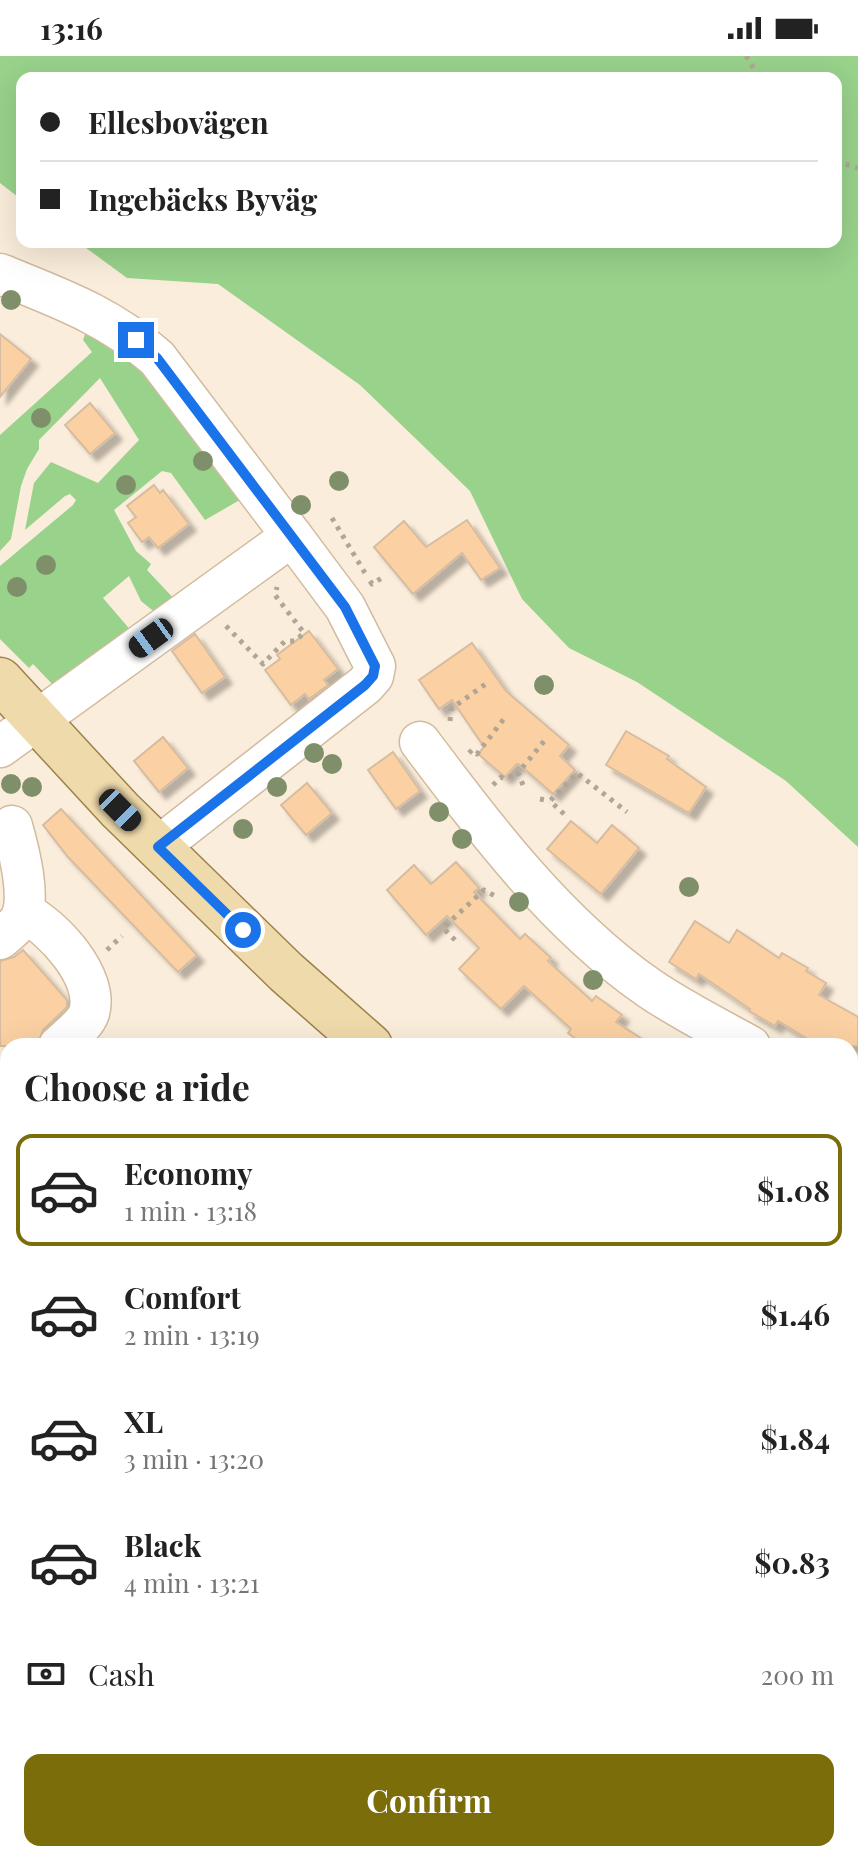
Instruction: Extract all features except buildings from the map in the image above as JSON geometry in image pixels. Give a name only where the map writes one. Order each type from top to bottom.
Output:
[{"type":"main road","points":[[0,680],[158,847],[286,972],[361,1038]]},
{"type":"street","points":[[0,274],[72,302],[136,340],[157,358],[345,607],[375,666],[373,676],[365,685],[158,847]]},
{"type":"street","points":[[0,747],[292,536]]},
{"type":"street","points":[[435,732],[486,829],[547,898],[649,988],[736,1038]]},
{"type":"street","points":[[12,826],[24,876],[14,924],[48,928],[80,967],[86,980],[91,1009],[87,1018],[67,1038]]},
{"type":"path","points":[[332,518],[372,584],[385,576]]},
{"type":"path","points":[[226,626],[263,664],[285,641],[295,641],[304,633],[275,595],[278,582]]},
{"type":"path","points":[[435,732],[451,709],[487,683]]},
{"type":"path","points":[[465,758],[472,750],[477,754],[506,716]]},
{"type":"path","points":[[486,785],[518,773],[545,740]]},
{"type":"path","points":[[518,773],[523,785]]},
{"type":"path","points":[[550,801],[577,773],[627,812]]},
{"type":"path","points":[[540,799],[550,801],[564,814]]},
{"type":"path","points":[[455,940],[443,928],[484,890],[495,896]]},
{"type":"green space","points":[[0,56],[858,56],[858,847],[786,781],[637,682],[569,648],[522,599],[470,491],[360,385],[218,284],[127,278],[86,248],[842,248],[842,72],[16,72],[16,195],[0,183]]},
{"type":"green space","points":[[88,326],[126,343],[245,497],[205,520],[171,473],[162,471],[114,510],[136,551],[151,564],[147,570],[177,602],[157,614],[141,601],[129,576],[103,598],[133,633],[57,689],[33,664],[29,668],[0,639],[0,566],[76,500],[70,494],[65,496],[25,530],[34,483],[51,462],[98,483],[139,440],[100,378],[39,440],[39,449],[21,486],[11,539],[0,551],[0,435],[92,352],[83,340]]},
{"type":"route","points":[[136,340],[157,358],[345,607],[375,666],[373,676],[365,685],[158,847],[243,930]]}]
